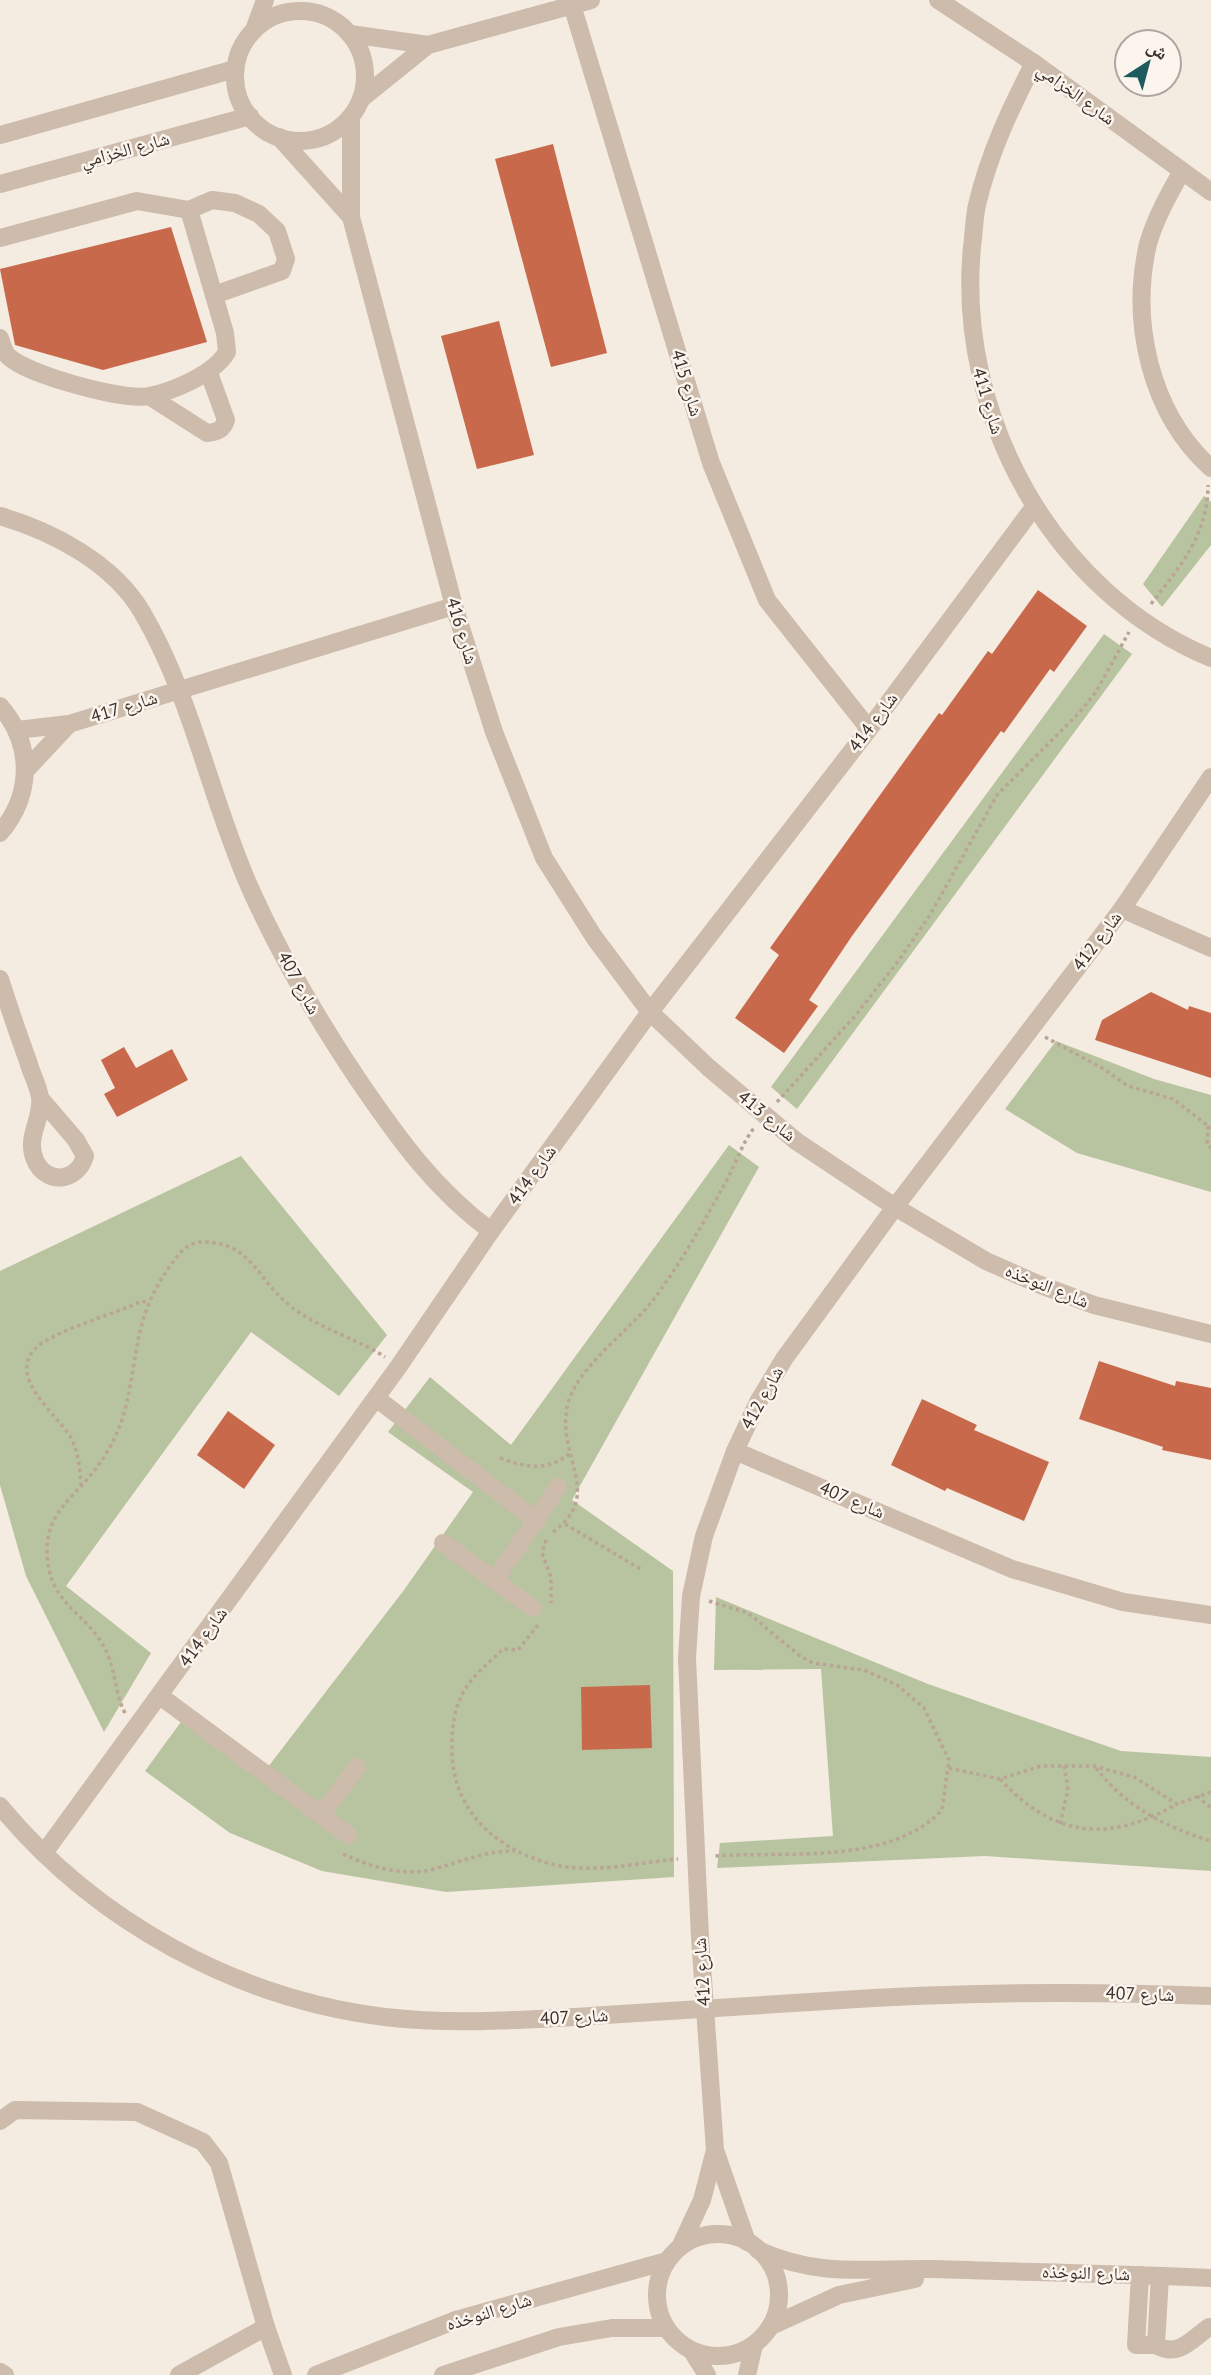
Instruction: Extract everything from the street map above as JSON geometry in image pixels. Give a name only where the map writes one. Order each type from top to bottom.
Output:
[{"type":"street","points":[[265,0],[235,69],[238,94],[250,116],[263,129],[279,137],[299,141],[319,138],[337,130],[351,117],[361,99],[428,45],[591,0]]},
{"type":"street","name":"شارع الخزامي","points":[[938,0],[1034,63],[1211,192]]},
{"type":"street","name":"شارع 415","points":[[572,5],[711,463],[766,600],[869,729]]},
{"type":"street","points":[[254,30],[270,18],[308,6],[337,23],[350,34],[364,65],[361,99]]},
{"type":"street","points":[[350,34],[428,45]]},
{"type":"street","name":"شارع 411","points":[[1034,63],[998,132],[976,207],[969,285],[976,363],[998,438],[1034,508],[1098,585],[1180,645],[1211,658]]},
{"type":"street","points":[[0,135],[235,69]]},
{"type":"street","name":"شارع الخزامي","points":[[0,184],[250,116]]},
{"type":"street","name":"شارع 416","points":[[351,117],[351,217],[454,606],[494,732],[544,858],[594,937],[650,1012]]},
{"type":"street","name":"شارع 416","points":[[279,137],[351,217]]},
{"type":"street","points":[[1182,171],[1149,242],[1142,280],[1141,319],[1147,357],[1160,395],[1179,429],[1210,467]]},
{"type":"street","points":[[0,238],[137,201],[189,209],[212,200],[235,203],[259,214],[276,231],[286,259],[282,271],[214,295]]},
{"type":"street","points":[[0,338],[7,356],[37,374],[124,396],[149,396],[209,373],[227,352],[189,209]]},
{"type":"street","points":[[149,396],[207,433],[215,432],[224,427],[226,420],[209,373]]},
{"type":"street","name":"شارع 414","points":[[44,1853],[135,1732],[376,1398],[491,1231],[650,1012],[869,729],[1034,508]]},
{"type":"street","name":"شارع 407","points":[[0,516],[26,523],[91,560],[121,586],[141,611],[179,691],[250,888],[324,1028],[425,1172],[447,1197],[491,1231]]},
{"type":"street","points":[[179,691],[454,606]]},
{"type":"street","name":"شارع 417","points":[[17,730],[69,724],[179,691]]},
{"type":"street","points":[[0,706],[17,730],[26,770],[22,797],[0,833]]},
{"type":"street","name":"شارع 417","points":[[26,770],[69,724]]},
{"type":"street","name":"شارع 412","points":[[753,2246],[715,2150],[705,2009],[690,1758],[688,1645],[691,1596],[704,1536],[735,1451],[758,1402],[784,1359],[895,1207],[1122,909],[1211,777]]},
{"type":"street","points":[[1122,909],[1211,948]]},
{"type":"street","points":[[0,979],[40,1098]]},
{"type":"street","name":"شارع 413","points":[[650,1012],[709,1068],[796,1141],[895,1207]]},
{"type":"street","name":"شارع النوخذه","points":[[895,1207],[986,1261],[1038,1284],[1094,1305],[1211,1334]]},
{"type":"street","points":[[376,1398],[537,1521]]},
{"type":"street","name":"شارع 407","points":[[735,1451],[1012,1569],[1123,1602],[1211,1615]]},
{"type":"street","points":[[495,1580],[558,1487]]},
{"type":"street","points":[[443,1543],[533,1608]]},
{"type":"street","points":[[160,1696],[348,1835]]},
{"type":"street","points":[[321,1815],[357,1767]]},
{"type":"street","name":"شارع 407","points":[[0,1806],[44,1853],[86,1889],[169,1947],[211,1967],[300,2001],[384,2017],[456,2022],[946,1993],[1114,1992],[1211,1996]]},
{"type":"street","points":[[0,2120],[15,2110],[137,2112],[203,2142],[219,2163],[266,2328],[283,2375]]},
{"type":"street","name":"شارع 412","points":[[681,2245],[702,2200],[715,2150]]},
{"type":"street","points":[[692,2351],[724,2356],[754,2345],[771,2326],[778,2304],[777,2280],[753,2246],[734,2236],[707,2235],[681,2245],[667,2260],[657,2287],[656,2301],[666,2328],[692,2351],[707,2375]]},
{"type":"street","name":"شارع النوخذه","points":[[753,2246],[786,2263],[836,2271],[934,2269],[960,2272],[1211,2278]]},
{"type":"street","name":"شارع النوخذه","points":[[316,2375],[456,2320],[667,2260]]},
{"type":"street","name":"شارع النوخذه","points":[[771,2326],[803,2308],[857,2289],[960,2272]]},
{"type":"street","points":[[1140,2275],[1136,2345],[1156,2345],[1171,2351],[1179,2350],[1209,2326]]},
{"type":"street","points":[[1156,2345],[1160,2276]]},
{"type":"street","points":[[179,2375],[266,2328]]},
{"type":"street","points":[[443,2375],[559,2337],[612,2328],[666,2328]]},
{"type":"street","points":[[747,2375],[754,2345]]},
{"type":"street","points":[[0,2372],[5,2375]]},
{"type":"path","points":[[1141,617],[1195,545],[1206,516],[1210,467]]},
{"type":"path","points":[[765,1115],[855,1016],[896,964],[930,915],[997,796],[1084,707],[1101,683],[1126,636]]},
{"type":"path","points":[[1031,1029],[1102,1068],[1128,1086],[1173,1099],[1209,1127],[1207,1144],[1211,1148]]},
{"type":"path","points":[[135,1732],[117,1699],[106,1650],[63,1603],[47,1568],[46,1547],[50,1530],[66,1499],[81,1486],[110,1449],[122,1421],[134,1346],[149,1303],[156,1286],[181,1251],[190,1244],[218,1244],[250,1258],[262,1280],[307,1318],[369,1346],[399,1366]]},
{"type":"path","points":[[81,1486],[79,1464],[71,1439],[28,1390],[25,1379],[27,1359],[40,1344],[83,1322],[142,1301],[149,1303]]},
{"type":"path","points":[[500,1458],[522,1466],[540,1467],[557,1463],[569,1454]]},
{"type":"path","points":[[565,1524],[642,1570]]},
{"type":"path","points":[[1060,1824],[1067,1802],[1064,1764]]},
{"type":"path","points":[[949,1768],[1000,1779],[1041,1766],[1094,1766],[1134,1777],[1177,1804]]},
{"type":"path","points":[[1094,1766],[1112,1788],[1153,1818],[1211,1841]]},
{"type":"path","points":[[1000,1779],[1035,1812],[1060,1824],[1107,1830],[1153,1818],[1177,1804],[1211,1792]]},
{"type":"path","points":[[1197,1796],[1211,1808]]},
{"type":"path","points":[[333,1850],[368,1866],[410,1872],[432,1869],[488,1851],[517,1851]]},
{"type":"green space","points":[[1204,496],[1211,502],[1211,545],[1162,607],[1143,584]]},
{"type":"green space","points":[[1104,634],[1132,654],[797,1109],[771,1087]]},
{"type":"green space","points":[[1056,1041],[1154,1079],[1211,1095],[1211,1192],[1077,1153],[1005,1109]]},
{"type":"green space","points":[[729,1145],[759,1167],[572,1500],[673,1571],[674,1877],[446,1892],[322,1871],[230,1833],[145,1771],[189,1711],[268,1767],[404,1590],[473,1492],[388,1432],[430,1377],[511,1445]]},
{"type":"green space","points":[[241,1156],[387,1335],[339,1396],[251,1332],[66,1586],[151,1653],[104,1732],[26,1576],[0,1485],[0,1271]]},
{"type":"green space","points":[[716,1597],[928,1684],[1121,1751],[1211,1757],[1211,1871],[985,1856],[717,1868],[720,1843],[833,1836],[821,1669],[714,1670]]},
{"type":"building","points":[[553,144],[607,353],[551,367],[495,159]]},
{"type":"building","points":[[171,227],[207,342],[103,370],[15,345],[0,269]]},
{"type":"building","points":[[499,321],[534,455],[477,469],[441,336]]},
{"type":"building","points":[[1038,590],[1087,626],[1054,672],[1050,669],[1004,733],[1001,731],[852,936],[809,1000],[818,1006],[784,1053],[735,1018],[779,955],[770,948],[939,713],[942,715],[988,651],[992,654]]},
{"type":"building","points":[[1151,992],[1188,1010],[1189,1006],[1211,1013],[1211,1078],[1095,1040],[1102,1020]]},
{"type":"building","points":[[124,1047],[136,1068],[172,1049],[188,1080],[117,1117],[104,1094],[115,1088],[101,1060]]},
{"type":"building","points":[[1099,1361],[1175,1386],[1176,1381],[1211,1388],[1211,1460],[1162,1450],[1163,1447],[1079,1419]]},
{"type":"building","points":[[922,1399],[977,1425],[974,1430],[1049,1462],[1024,1521],[947,1488],[945,1491],[891,1465]]},
{"type":"building","points":[[228,1411],[275,1445],[244,1489],[197,1455]]},
{"type":"building","points":[[650,1685],[652,1748],[582,1750],[581,1687]]}]
